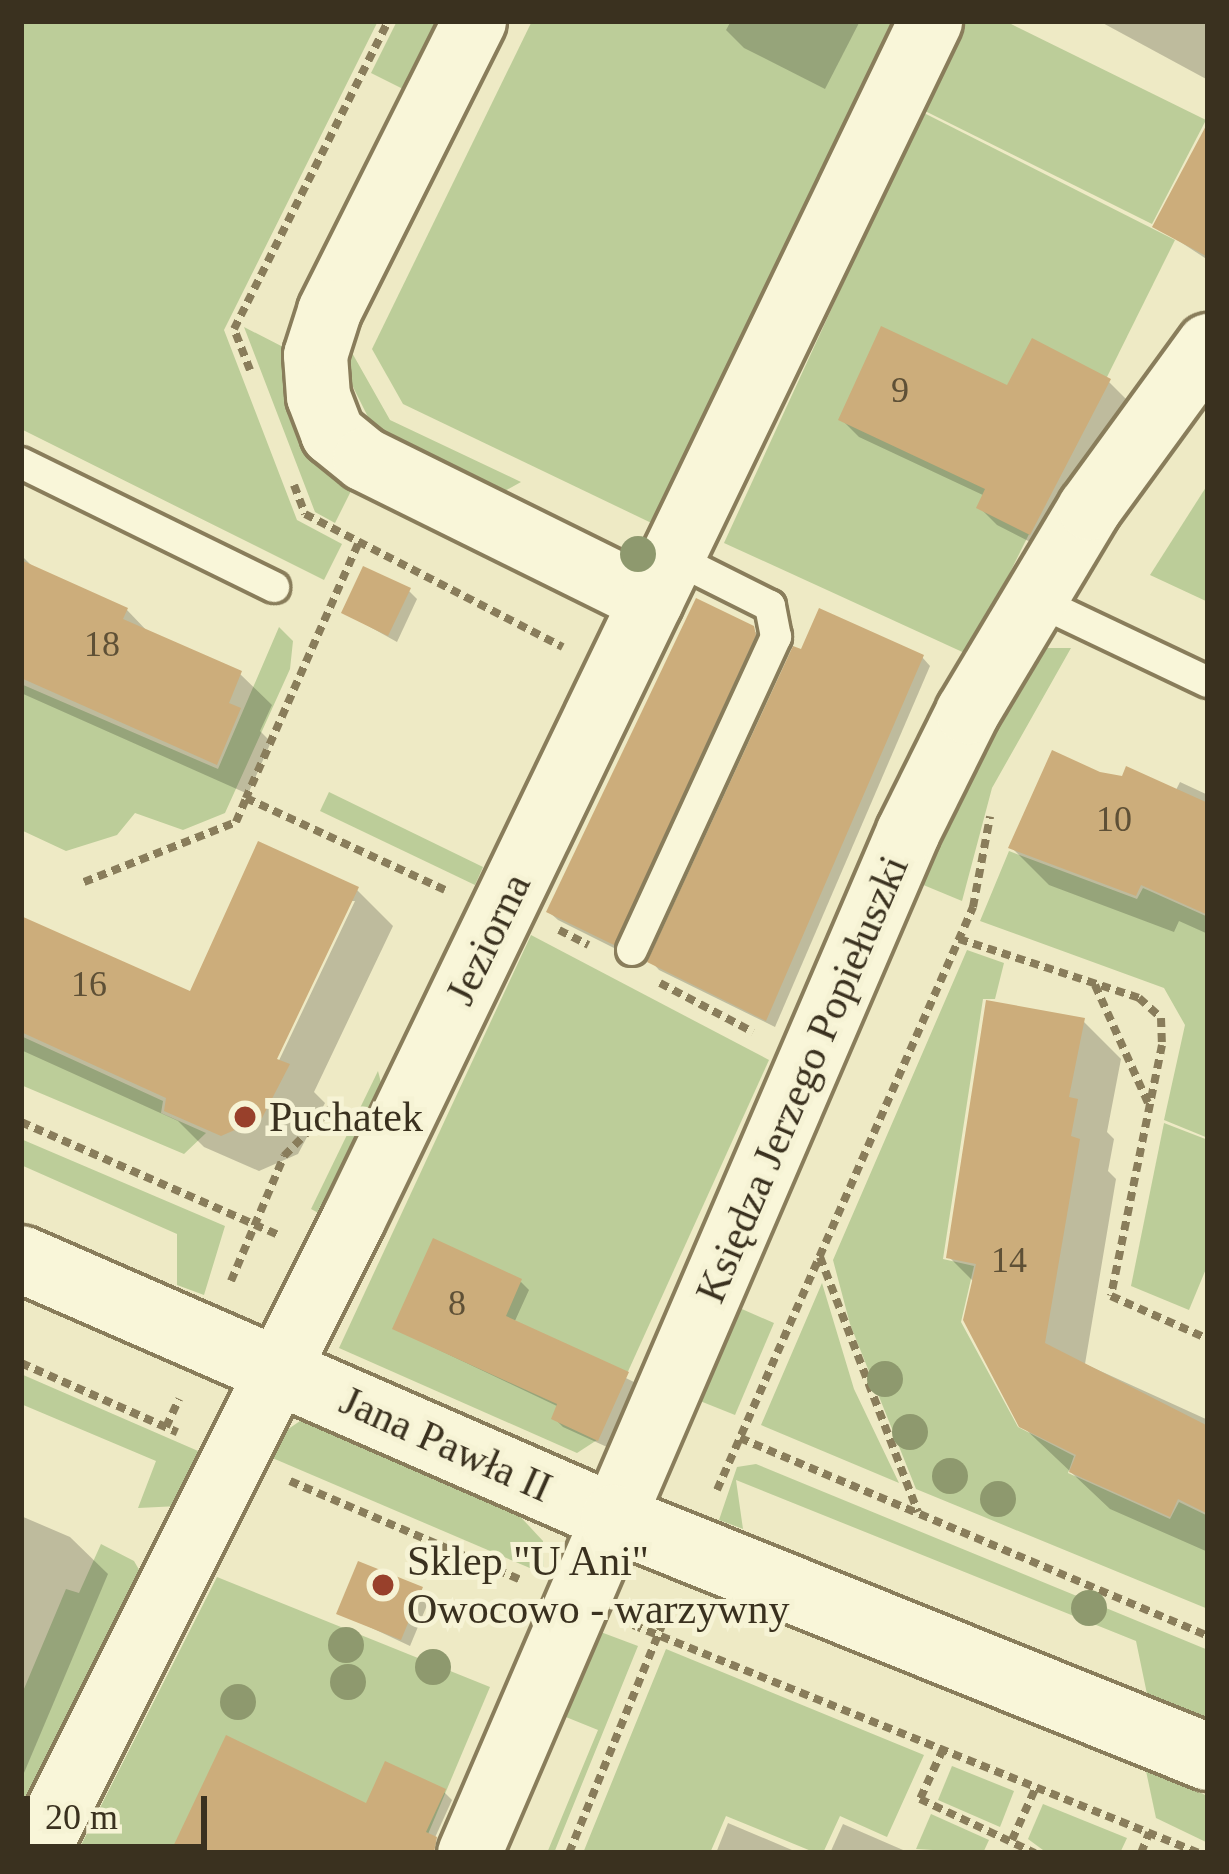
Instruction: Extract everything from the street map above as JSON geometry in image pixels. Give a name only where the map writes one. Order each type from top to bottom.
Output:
[{"type":"street","points":[[474,21],[329,311],[315,355],[318,396],[332,434],[364,459],[661,579]]},
{"type":"street","name":"Jeziorna","points":[[36,1853],[230,1454],[276,1370],[930,21]]},
{"type":"street","name":"Księdza Jerzego Popiełuszki","points":[[469,1853],[908,831],[1033,599],[1208,345]]},
{"type":"street","name":"Jana Pawła II","points":[[21,1259],[614,1518],[1208,1757]]},
{"type":"lane","points":[[21,464],[274,587]]},
{"type":"lane","points":[[632,950],[776,637],[770,606],[661,579]]},
{"type":"lane","points":[[1033,599],[1208,682]]},
{"type":"path","points":[[85,882],[236,822],[358,544]]},
{"type":"path","points":[[246,798],[454,895]]},
{"type":"path","points":[[993,808],[959,939],[740,1438],[1208,1636]]},
{"type":"path","points":[[959,939],[1139,998],[1161,1018],[1150,1106],[1111,1297],[1208,1339]]},
{"type":"path","points":[[1095,983],[1150,1106]]},
{"type":"path","points":[[21,1122],[256,1226],[284,1156],[350,1088]]},
{"type":"path","points":[[820,1256],[862,1385],[918,1513]]},
{"type":"path","points":[[21,1364],[575,1603],[1199,1853]]},
{"type":"path","points":[[569,1853],[659,1634]]},
{"type":"path","points":[[943,1749],[920,1799],[1035,1853]]},
{"type":"path","points":[[1012,1840],[1036,1787]]},
{"type":"path","points":[[1141,1853],[1149,1833]]},
{"type":"green space","points":[[21,21],[378,21],[224,330],[297,520],[342,544],[324,580],[21,429]]},
{"type":"green space","points":[[397,21],[449,21],[413,94],[371,73]]},
{"type":"green space","points":[[532,21],[914,21],[664,529],[403,404],[372,349]]},
{"type":"green space","points":[[966,21],[1005,21],[1206,120],[1152,224],[923,110]]},
{"type":"green space","points":[[922,112],[1175,240],[969,655],[724,543]]},
{"type":"green space","points":[[244,327],[287,349],[293,420],[316,456],[354,485],[335,523],[315,512]]},
{"type":"green space","points":[[351,351],[390,420],[521,482],[503,492],[372,425],[347,375]]},
{"type":"green space","points":[[1208,484],[1208,602],[1150,575]]},
{"type":"green space","points":[[279,627],[293,641],[290,669],[225,813],[183,830],[135,813],[117,835],[66,851],[21,830],[21,684],[218,769]]},
{"type":"green space","points":[[1047,648],[1071,648],[992,788],[962,901],[921,884],[997,719]]},
{"type":"green space","points":[[329,792],[483,867],[475,885],[320,811]]},
{"type":"green space","points":[[1009,851],[1137,899],[1143,888],[1208,917],[1208,1138],[1164,1120],[1185,1025],[1164,988],[980,921]]},
{"type":"green space","points":[[531,935],[769,1060],[597,1440],[577,1453],[339,1348]]},
{"type":"green space","points":[[967,950],[1004,963],[995,999],[983,999],[943,1259],[974,1266],[961,1322],[1018,1427],[1074,1456],[1068,1473],[1170,1519],[1179,1502],[1208,1516],[1208,1609],[916,1489],[850,1324],[833,1260]]},
{"type":"green space","points":[[21,1036],[163,1101],[161,1113],[206,1133],[184,1154],[21,1085]]},
{"type":"green space","points":[[378,1071],[385,1098],[328,1218],[311,1209]]},
{"type":"green space","points":[[1164,1123],[1208,1140],[1208,1264],[1189,1310],[1131,1286]]},
{"type":"green space","points":[[21,1139],[225,1226],[204,1295],[177,1285],[177,1234],[21,1165]]},
{"type":"green space","points":[[822,1283],[854,1389],[899,1483],[761,1425]]},
{"type":"green space","points":[[735,1306],[774,1323],[735,1415],[695,1399]]},
{"type":"green space","points":[[21,1374],[205,1454],[179,1506],[138,1508],[156,1461],[21,1404]]},
{"type":"green space","points":[[303,1419],[515,1511],[543,1541],[544,1574],[256,1451]]},
{"type":"green space","points":[[756,1464],[1208,1650],[1208,1720],[1147,1694],[1136,1641],[736,1480],[743,1529],[719,1520],[737,1467]]},
{"type":"green space","points":[[101,1544],[134,1561],[145,1580],[35,1805],[21,1807],[21,1696],[66,1589],[79,1593]]},
{"type":"green space","points":[[217,1577],[490,1687],[420,1853],[77,1853]]},
{"type":"green space","points":[[590,1628],[638,1646],[554,1853],[547,1853],[598,1730],[556,1713]]},
{"type":"green space","points":[[666,1649],[924,1755],[887,1837],[840,1816],[823,1853],[816,1853],[726,1816],[710,1853],[583,1853]]},
{"type":"green space","points":[[952,1766],[1014,1791],[1000,1827],[938,1800]]},
{"type":"green space","points":[[1146,1771],[1208,1796],[1208,1843],[1156,1818]]},
{"type":"green space","points":[[1043,1804],[1127,1838],[1120,1853],[1047,1853],[1028,1839]]},
{"type":"green space","points":[[931,1814],[989,1840],[983,1853],[916,1849]]},
{"type":"building","points":[[1208,122],[1208,257],[1152,227]]},
{"type":"building","points":[[881,326],[1007,385],[1032,338],[1111,379],[1030,535],[976,508],[985,489],[838,420]]},
{"type":"building","points":[[21,560],[128,608],[123,619],[242,671],[229,703],[241,708],[217,765],[21,678]]},
{"type":"building","points":[[363,566],[411,588],[388,636],[341,613]]},
{"type":"building","points":[[696,598],[754,626],[756,635],[614,945],[546,912]]},
{"type":"building","points":[[819,608],[924,655],[766,1021],[647,962],[793,646],[801,649]]},
{"type":"building","points":[[1052,750],[1100,772],[1122,776],[1126,766],[1208,803],[1208,915],[1141,885],[1136,896],[1008,848]]},
{"type":"building","points":[[258,841],[359,887],[277,1059],[290,1064],[262,1118],[221,1136],[164,1111],[166,1098],[21,1032],[21,916],[190,991]]},
{"type":"building","points":[[986,1000],[1085,1018],[1069,1097],[1078,1099],[1071,1136],[1080,1139],[1045,1343],[1208,1426],[1208,1514],[1178,1499],[1170,1517],[1069,1472],[1076,1455],[1019,1427],[963,1320],[976,1264],[946,1258]]},
{"type":"building","points":[[433,1238],[522,1279],[506,1316],[629,1372],[598,1441],[551,1419],[557,1404],[392,1329]]},
{"type":"building","points":[[358,1561],[423,1587],[401,1640],[336,1614]]},
{"type":"building","points":[[226,1735],[366,1803],[385,1761],[446,1789],[426,1832],[437,1837],[434,1853],[170,1853]]},
{"type":"place","name":"Puchatek","points":[[245,1117]]},
{"type":"place","name":"Sklep \"U Ani\" Owocowo - warzywny","points":[[383,1585]]}]
